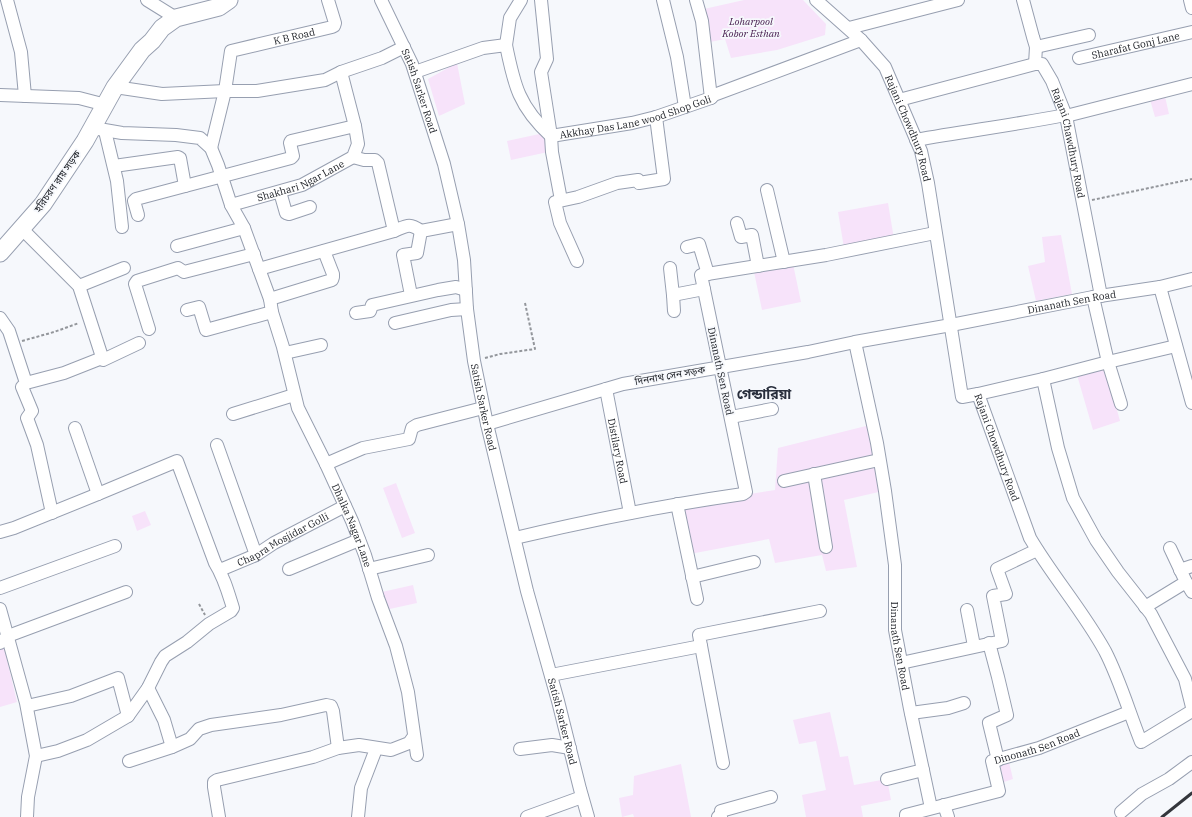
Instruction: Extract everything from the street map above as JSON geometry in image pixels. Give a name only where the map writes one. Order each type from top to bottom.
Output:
[{"type":"main road","points":[[176,18],[219,7],[229,0]]},
{"type":"main road","name":"হরিচরণ রায় সড়ক","points":[[0,253],[43,204],[85,141],[99,129],[106,105],[115,87],[142,50],[152,41],[162,28],[176,18]]},
{"type":"street","points":[[7,0],[22,52],[25,96]]},
{"type":"street","points":[[146,0],[176,18]]},
{"type":"street","name":"K B Road","points":[[225,91],[230,53],[232,50],[334,26],[335,23],[328,0]]},
{"type":"street","name":"Satish Sarker Road","points":[[381,0],[415,72],[444,164],[458,224],[464,260],[467,309],[474,361],[483,408],[527,591],[551,675],[588,817]]},
{"type":"street","points":[[415,72],[482,48],[506,44],[510,18],[521,0]]},
{"type":"street","points":[[541,0],[547,59],[542,72],[552,152],[561,200]]},
{"type":"street","points":[[663,0],[677,57],[685,107]]},
{"type":"street","points":[[696,0],[702,21],[711,98]]},
{"type":"street","name":"Rajani Chowdhury Road","points":[[816,0],[849,28],[885,67],[921,151],[928,183],[962,397],[978,394],[1030,538],[1076,605],[1105,651],[1119,680],[1129,712],[1141,742],[1192,706]]},
{"type":"street","points":[[849,28],[926,4],[958,0]]},
{"type":"street","points":[[899,100],[1035,64],[1036,47],[1023,0]]},
{"type":"street","points":[[1190,0],[1192,8]]},
{"type":"street","name":"Sharafat Gonj Lane","points":[[1079,58],[1192,32]]},
{"type":"street","points":[[1036,47],[1089,35]]},
{"type":"street","name":"Akkhay Das Lane wood Shop Goli","points":[[506,44],[513,76],[520,97],[537,124],[551,136],[632,123],[656,117],[711,98],[714,95],[861,40]]},
{"type":"street","points":[[115,87],[162,94],[257,91],[294,86],[325,80],[341,72],[382,58],[404,46]]},
{"type":"street","name":"Rajani Chawdhury Road","points":[[1035,64],[1042,64],[1052,82],[1066,116],[1083,202],[1108,362],[1121,404]]},
{"type":"street","name":"Shakhari Ngar Lane","points":[[232,204],[302,185],[353,157],[358,144],[355,126],[341,72]]},
{"type":"street","points":[[916,140],[1066,116],[1192,84]]},
{"type":"street","points":[[1167,102],[1170,89]]},
{"type":"street","points":[[122,227],[114,166],[99,129],[200,138],[211,148],[225,91]]},
{"type":"street","points":[[0,95],[80,98],[106,105]]},
{"type":"street","points":[[577,261],[559,217],[555,202],[578,197],[617,183],[638,180],[639,183],[664,179],[656,117]]},
{"type":"street","points":[[138,215],[134,201],[136,199],[291,158],[293,156],[290,143],[291,141],[355,126]]},
{"type":"street","name":"Dhalka Nagar Lane","points":[[211,148],[232,204],[244,228],[270,299],[298,408],[345,506],[359,540],[396,646],[408,692],[417,755]]},
{"type":"street","points":[[114,166],[178,157],[182,161],[185,186]]},
{"type":"street","points":[[353,157],[364,160],[375,160],[378,163],[394,231]]},
{"type":"street","points":[[767,190],[784,262]]},
{"type":"street","points":[[280,192],[286,213],[289,214],[310,207]]},
{"type":"street","points":[[737,223],[740,237],[752,235],[758,266]]},
{"type":"street","points":[[259,269],[412,225],[420,231],[458,224]]},
{"type":"street","points":[[21,228],[79,286],[102,358]]},
{"type":"street","points":[[177,246],[244,228]]},
{"type":"street","points":[[411,296],[403,255],[417,253],[420,231]]},
{"type":"street","points":[[686,247],[699,244],[708,274],[888,244],[935,233]]},
{"type":"street","points":[[270,299],[333,279],[333,274],[324,251]]},
{"type":"street","points":[[150,329],[135,284],[137,280],[178,268],[184,272],[254,254]]},
{"type":"street","points":[[79,286],[124,268]]},
{"type":"street","points":[[670,268],[674,311]]},
{"type":"street","name":"Dinanath Sen Road","points":[[515,538],[630,512],[743,494],[746,492],[701,275],[708,274]]},
{"type":"street","name":"Dinanath Sen Road","points":[[951,325],[1097,297],[1160,287],[1192,279]]},
{"type":"street","points":[[1160,287],[1192,403]]},
{"type":"street","points":[[356,313],[370,311],[372,305],[411,296],[456,288],[466,290]]},
{"type":"street","points":[[673,295],[704,289]]},
{"type":"street","points":[[187,310],[199,307],[206,330],[274,316]]},
{"type":"street","points":[[396,323],[451,310],[467,309]]},
{"type":"street","points":[[0,318],[9,331],[26,383]]},
{"type":"street","name":"দিননাথ সেন সড়ক","points":[[487,424],[623,384],[951,325]]},
{"type":"street","name":"Dinanath Sen Road","points":[[854,342],[880,460],[893,547],[895,565],[895,630],[931,808]]},
{"type":"street","points":[[52,513],[37,445],[27,418],[32,412],[22,386],[26,383],[64,373],[102,358],[103,360],[139,343]]},
{"type":"street","points":[[285,353],[321,345]]},
{"type":"street","points":[[978,394],[1043,380],[1108,362],[1176,346]]},
{"type":"street","points":[[1043,380],[1058,448],[1073,498],[1096,540],[1118,572],[1151,614],[1185,680],[1192,706]]},
{"type":"street","name":"Distilary Road","points":[[606,389],[630,512]]},
{"type":"street","points":[[233,414],[294,395]]},
{"type":"street","points":[[326,464],[363,448],[409,439],[412,428],[417,425],[483,408]]},
{"type":"street","points":[[731,416],[772,409]]},
{"type":"street","points":[[75,428],[98,494]]},
{"type":"street","points":[[217,445],[256,555]]},
{"type":"street","points":[[784,481],[880,460]]},
{"type":"street","points":[[0,532],[52,513],[177,461],[215,563],[220,570],[228,591],[232,608],[231,611],[209,624],[187,642],[165,656],[148,688],[128,716],[87,740],[58,751],[36,756]]},
{"type":"street","points":[[814,474],[826,547]]},
{"type":"street","points":[[677,504],[697,599]]},
{"type":"street","name":"Chapra Mosjidar Golli","points":[[220,570],[256,555],[274,543],[345,506]]},
{"type":"street","points":[[289,568],[359,540]]},
{"type":"street","points":[[0,588],[115,546]]},
{"type":"street","points":[[1145,607],[1189,587],[1170,548]]},
{"type":"street","points":[[901,663],[1002,640],[993,596],[1006,594],[997,568],[1037,550]]},
{"type":"street","points":[[369,569],[428,555]]},
{"type":"street","points":[[692,577],[754,562]]},
{"type":"street","points":[[1180,570],[1192,566]]},
{"type":"street","points":[[4,639],[126,592]]},
{"type":"street","points":[[0,609],[4,639],[27,706],[36,756],[28,797],[27,817]]},
{"type":"street","points":[[967,610],[974,646]]},
{"type":"street","points":[[723,764],[699,635],[820,611]]},
{"type":"street","points":[[989,643],[1007,715],[989,723],[998,760]]},
{"type":"street","points":[[551,675],[701,646]]},
{"type":"street","points":[[27,706],[71,696],[118,678],[128,716]]},
{"type":"street","points":[[148,688],[164,720],[172,747]]},
{"type":"street","points":[[911,713],[939,708],[948,708],[964,703]]},
{"type":"street","points":[[129,760],[172,747],[190,739],[200,729],[211,725],[281,715],[326,706],[331,706],[333,711],[338,748]]},
{"type":"street","name":"Dinonath Sen Road","points":[[906,817],[906,815],[998,791],[992,761],[1040,748],[1129,712]]},
{"type":"street","points":[[219,817],[214,782],[313,757],[338,748],[359,746],[391,750],[409,744],[414,736]]},
{"type":"street","points":[[520,749],[552,745],[570,748]]},
{"type":"street","points":[[358,817],[361,788],[376,749]]},
{"type":"street","points":[[1121,812],[1142,794],[1169,779],[1192,762]]},
{"type":"street","points":[[887,779],[923,770]]},
{"type":"street","points":[[527,817],[582,797]]},
{"type":"street","points":[[718,817],[721,816],[721,811],[771,797]]},
{"type":"street","points":[[944,805],[948,817]]},
{"type":"path","points":[[1083,202],[1192,179]]},
{"type":"path","points":[[474,361],[500,354],[535,349],[525,303]]},
{"type":"path","points":[[13,343],[54,332],[90,319]]},
{"type":"green space","name":"Loharpool Kobor Esthan","points":[[744,0],[803,0],[826,24],[825,35],[777,50],[731,58],[725,39],[710,42],[704,9]]},
{"type":"green space","points":[[457,63],[465,104],[439,116],[428,79]]},
{"type":"green space","points":[[1164,92],[1169,114],[1155,117],[1149,96]]},
{"type":"green space","points":[[544,133],[548,152],[511,160],[507,141]]},
{"type":"green space","points":[[888,203],[894,239],[844,248],[838,212]]},
{"type":"green space","points":[[1061,235],[1072,294],[1036,301],[1028,266],[1045,262],[1042,237]]},
{"type":"green space","points":[[793,264],[801,302],[762,310],[754,272]]},
{"type":"green space","points":[[1105,366],[1120,421],[1093,430],[1077,375]]},
{"type":"green space","points":[[870,425],[883,491],[844,500],[857,567],[826,571],[822,555],[775,563],[769,539],[690,554],[681,505],[775,490],[778,448]]},
{"type":"green space","points":[[396,483],[415,533],[402,538],[383,488]]},
{"type":"green space","points":[[145,511],[151,525],[137,531],[132,516]]},
{"type":"green space","points":[[413,585],[417,603],[385,610],[382,592]]},
{"type":"green space","points":[[4,647],[17,702],[0,707],[0,648]]},
{"type":"green space","points":[[830,712],[840,757],[848,756],[854,785],[887,779],[891,800],[861,806],[863,817],[806,817],[802,795],[826,790],[816,741],[799,744],[793,720]]},
{"type":"green space","points":[[1008,758],[1013,779],[1004,782],[999,760]]},
{"type":"green space","points":[[681,764],[691,817],[634,817],[633,814],[622,817],[619,798],[633,795],[634,776]]},
{"type":"railway","points":[[1162,817],[1192,793]]},
{"type":"district","name":"গেন্ডারিয়া","points":[[764,394]]}]
